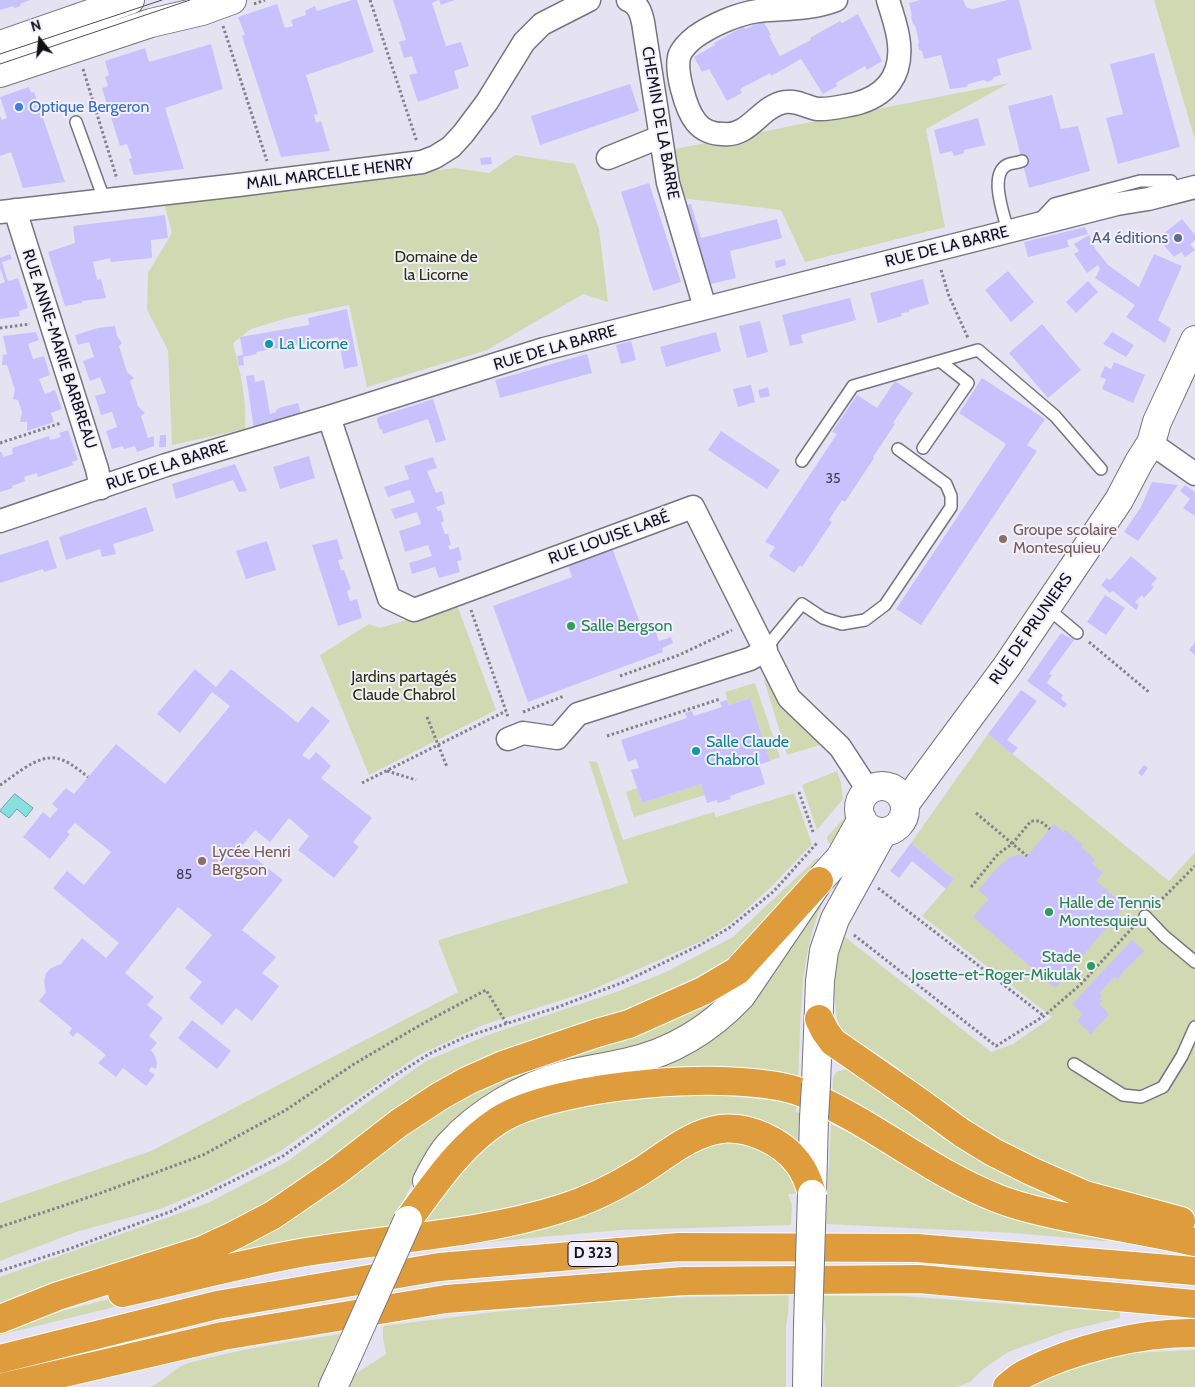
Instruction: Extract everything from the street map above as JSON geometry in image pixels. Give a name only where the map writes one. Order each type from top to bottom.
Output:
[{"type":"highway","points":[[0,1320],[58,1296],[211,1247],[273,1215],[338,1171],[399,1122],[467,1081],[503,1065],[597,1032],[629,1024],[703,991],[737,970],[819,881]]},
{"type":"highway","points":[[819,1019],[833,1042],[918,1100],[962,1133],[993,1152],[1085,1195],[1195,1225]]},
{"type":"highway","points":[[408,1220],[449,1165],[485,1130],[509,1115],[538,1103],[580,1093],[626,1086],[695,1081],[764,1084],[803,1093],[832,1107],[953,1178],[1002,1200],[1048,1213],[1195,1242]]},
{"type":"highway","points":[[0,1320],[296,1254],[479,1229],[564,1208],[617,1185],[701,1134],[721,1129],[751,1132],[780,1146],[792,1155],[799,1164],[805,1173],[812,1194]]},
{"type":"highway","name":"D 323","points":[[0,1359],[217,1305],[439,1267],[679,1247],[916,1248],[1195,1271]]},
{"type":"highway","name":"D 323","points":[[4,1387],[223,1336],[446,1299],[684,1281],[919,1279],[1195,1304]]},
{"type":"highway","points":[[1008,1387],[1025,1374],[1078,1351],[1139,1338],[1195,1332]]},
{"type":"street","points":[[0,45],[130,0]]},
{"type":"street","points":[[0,73],[152,23],[232,0]]},
{"type":"street","name":"MAIL MARCELLE HENRY","points":[[8,211],[386,168],[422,162],[435,157],[450,147],[463,134],[487,102],[524,42],[542,24],[589,0]]},
{"type":"street","name":"CHEMIN DE LA BARRE","points":[[628,0],[633,1],[637,6],[643,22],[668,183],[704,308]]},
{"type":"street","points":[[836,0],[820,6],[757,11],[736,17],[694,38],[682,49],[678,62],[683,92],[696,122],[712,132],[734,134],[750,125],[766,110],[784,102],[796,102],[817,109],[835,108],[862,102],[882,92],[893,80],[900,55],[899,43],[888,0]]},
{"type":"street","points":[[608,158],[660,138]]},
{"type":"street","name":"RUE DE LA BARRE","points":[[1117,204],[1144,190],[1195,173]]},
{"type":"street","name":"RUE DE LA BARRE","points":[[0,521],[166,465],[329,417],[544,349],[1117,204],[1148,199],[1195,187]]},
{"type":"street","name":"RUE ANNE-MARIE BARBREAU","points":[[8,211],[86,435],[101,488]]},
{"type":"street","name":"RUE DE PRUNIERS","points":[[900,797],[924,778],[1007,666],[1119,500],[1151,443],[1158,422],[1195,340]]},
{"type":"street","name":"RUE LOUISE LABÉ","points":[[329,417],[389,598],[414,610],[693,507],[789,698],[840,747],[868,790]]},
{"type":"street","points":[[1151,443],[1195,474]]},
{"type":"street","points":[[508,739],[522,733],[557,738],[578,714],[750,659],[766,650]]},
{"type":"street","points":[[874,787],[889,787],[900,797],[904,816],[894,829],[872,826],[859,814],[860,801],[868,790],[874,787]]},
{"type":"street","points":[[333,1387],[422,1189],[448,1146],[478,1119],[503,1101],[532,1087],[566,1075],[630,1062],[659,1053],[686,1041],[718,1019],[741,996],[819,881],[872,826]]},
{"type":"street","points":[[807,1387],[814,1118],[822,959],[843,926],[872,826]]},
{"type":"lane","points":[[76,122],[104,199]]},
{"type":"lane","points":[[1008,232],[997,183],[1001,170],[1006,166],[1022,161]]},
{"type":"lane","points":[[1032,226],[1054,204],[1140,181],[1170,181]]},
{"type":"lane","points":[[802,461],[853,386],[978,350],[1055,416],[1101,469]]},
{"type":"lane","points":[[923,448],[968,382],[940,361]]},
{"type":"lane","points":[[766,650],[802,604],[823,618],[842,624],[864,620],[885,605],[951,507],[952,496],[946,484],[898,449]]},
{"type":"lane","points":[[1046,607],[1077,633]]},
{"type":"lane","points":[[1145,916],[1164,936],[1195,962]]},
{"type":"lane","points":[[1074,1064],[1123,1095],[1142,1098],[1163,1087],[1182,1056],[1195,1026]]},
{"type":"path","points":[[370,0],[417,142]]},
{"type":"path","points":[[223,26],[267,161]]},
{"type":"path","points":[[82,66],[117,179]]},
{"type":"path","points":[[941,269],[949,296],[965,334],[978,350]]},
{"type":"path","points":[[0,328],[33,324]]},
{"type":"path","points":[[0,443],[69,420]]},
{"type":"path","points":[[471,609],[508,717],[569,695]]},
{"type":"path","points":[[615,678],[679,655],[739,627]]},
{"type":"path","points":[[1077,633],[1150,692]]},
{"type":"path","points":[[607,736],[720,699]]},
{"type":"path","points":[[362,783],[506,711]]},
{"type":"path","points":[[426,717],[447,767]]},
{"type":"path","points":[[764,743],[777,738]]},
{"type":"path","points":[[0,784],[40,759],[55,757],[72,764],[88,777]]},
{"type":"path","points":[[387,771],[416,780]]},
{"type":"path","points":[[799,792],[813,832]]},
{"type":"path","points":[[976,813],[1027,856]]},
{"type":"path","points":[[972,886],[998,854],[1012,844],[1031,821],[1040,821],[1050,829]]},
{"type":"path","points":[[0,1272],[172,1211],[283,1156],[391,1078],[429,1054],[465,1037],[558,1008],[624,982],[700,945],[729,928],[774,891],[817,843]]},
{"type":"path","points":[[843,926],[996,1046],[1044,1016],[1081,984],[1195,866]]},
{"type":"path","points":[[871,882],[1044,1016]]},
{"type":"path","points":[[0,1227],[106,1191],[203,1155],[286,1110],[354,1064],[422,1024],[486,990],[506,1024]]},
{"type":"green space","points":[[1154,0],[1195,0],[1195,140]]},
{"type":"green space","points":[[1009,83],[926,129],[945,227],[805,262],[781,210],[681,198],[675,149]]},
{"type":"green space","name":"Domaine de la Licorne","points":[[515,155],[575,164],[599,229],[608,302],[583,294],[487,350],[367,387],[349,305],[287,318],[251,329],[233,343],[244,396],[245,429],[172,445],[168,350],[147,310],[148,273],[172,233],[164,203],[228,198],[283,189],[455,168],[489,173]]},
{"type":"green space","name":"Jardins partagés Claude Chabrol","points":[[457,605],[496,710],[369,775],[320,655],[369,624],[380,628]]},
{"type":"green space","points":[[770,678],[827,743],[787,755],[764,680]]},
{"type":"green space","points":[[755,683],[780,757],[770,761],[750,698],[729,705],[725,692]]},
{"type":"green space","name":"Stade Josette-et-Roger-Mikulak","points":[[988,734],[1169,881],[1195,852],[1195,1215],[1076,1179],[951,1116],[897,1067],[841,1030],[837,1019],[833,986],[833,962],[845,937],[991,1052],[1013,1044],[1052,1017],[922,916],[954,879],[911,843]]},
{"type":"green space","points":[[589,761],[597,762],[623,840],[714,812],[716,817],[794,793],[812,844],[769,889],[732,922],[702,941],[587,992],[483,1025],[419,1055],[279,1152],[208,1189],[160,1209],[76,1232],[0,1261],[0,1203],[151,1151],[458,992],[438,941],[628,883]]},
{"type":"green space","points":[[837,771],[843,799],[817,830],[802,785]]},
{"type":"green space","points":[[701,784],[705,795],[634,817],[626,792],[637,788],[642,803]]},
{"type":"green space","points":[[844,818],[848,819],[837,850],[827,841],[827,837]]},
{"type":"green space","points":[[817,858],[822,858],[732,960],[690,986],[593,1025],[199,1241],[0,1304],[0,1277],[208,1203],[288,1161],[426,1061],[488,1035],[616,992],[666,972],[733,937]]},
{"type":"green space","points":[[837,874],[818,915],[808,947],[801,1004],[798,1080],[625,1071],[672,1056]]},
{"type":"green space","points":[[721,987],[728,996],[689,1025],[439,1142],[408,1191],[394,1223],[391,1223],[387,1232],[186,1264],[450,1097]]},
{"type":"green space","points":[[847,1069],[857,1071],[1146,1219],[1014,1194],[832,1100],[833,1078],[836,1072]]},
{"type":"green space","points":[[624,1094],[728,1096],[797,1103],[796,1112],[803,1114],[802,1145],[763,1126],[569,1198],[421,1230],[426,1217],[452,1174],[525,1115]]},
{"type":"green space","points":[[831,1124],[887,1152],[1131,1239],[1103,1241],[1014,1233],[826,1224]]},
{"type":"green space","points":[[718,1136],[776,1152],[801,1194],[788,1194],[792,1205],[791,1225],[620,1230],[412,1250],[466,1235]]},
{"type":"green space","points":[[338,1261],[208,1284],[0,1335],[0,1331],[66,1310],[157,1287]]},
{"type":"green space","points":[[789,1295],[786,1326],[786,1387],[346,1387],[354,1375],[386,1354],[383,1326],[494,1312],[654,1298]]},
{"type":"green space","points":[[824,1296],[901,1296],[1120,1312],[1120,1318],[1066,1331],[1008,1352],[982,1370],[970,1382],[957,1387],[823,1387],[826,1327]]},
{"type":"green space","points":[[340,1334],[327,1363],[332,1363],[321,1387],[149,1387],[189,1363],[245,1350]]},
{"type":"green space","points":[[1195,1350],[1195,1387],[1031,1387],[1047,1377],[1129,1353]]},
{"type":"shaded area","points":[[15,794],[33,808],[26,817],[17,809],[9,818],[0,811]]},
{"type":"building","points":[[0,0],[30,0],[20,4],[21,6],[0,10]]},
{"type":"building","points":[[357,0],[374,52],[306,75],[318,114],[314,115],[316,123],[321,121],[330,151],[281,157],[242,36],[245,35],[238,17],[277,4],[285,28],[293,26],[291,20],[306,15],[305,11],[315,6],[317,11]]},
{"type":"building","points":[[393,0],[438,0],[432,3],[446,46],[461,42],[469,66],[454,71],[459,88],[418,102],[409,75],[417,73],[412,56],[404,58],[399,42],[406,40]]},
{"type":"building","points":[[439,0],[455,0],[441,5]]},
{"type":"building","points":[[920,0],[963,0],[967,8],[973,9],[1008,0],[1019,0],[1032,49],[997,59],[1001,75],[994,77],[992,80],[987,82],[984,80],[968,84],[967,87],[950,89],[941,55],[924,59],[922,51],[919,50],[919,42],[911,17],[909,3]]},
{"type":"building","points":[[858,14],[882,61],[867,70],[865,66],[836,83],[837,86],[823,94],[801,59],[771,76],[770,73],[740,89],[742,93],[727,101],[709,69],[702,72],[694,57],[744,26],[745,29],[762,19],[780,56],[811,40],[810,38],[840,21],[842,23]]},
{"type":"building","points":[[211,44],[223,89],[165,108],[184,169],[134,175],[129,159],[132,158],[127,144],[120,146],[102,88],[108,86],[105,77],[109,75],[105,61],[145,48],[149,62]]},
{"type":"building","points":[[1154,53],[1180,147],[1118,164],[1106,118],[1123,114],[1110,64]]},
{"type":"building","points":[[630,84],[639,111],[540,145],[531,116]]},
{"type":"building","points":[[29,87],[31,93],[34,92],[65,182],[23,188],[11,152],[0,156],[0,116],[2,120],[7,118],[0,97]]},
{"type":"building","points":[[1052,95],[1061,129],[1078,126],[1090,171],[1029,188],[1008,106]]},
{"type":"building","points":[[978,118],[985,145],[964,150],[964,153],[954,156],[952,151],[940,154],[934,130]]},
{"type":"building","points":[[491,157],[492,164],[481,165],[480,158]]},
{"type":"building","points":[[649,183],[681,282],[653,291],[621,192]]},
{"type":"building","points":[[691,204],[701,238],[777,219],[782,238],[730,251],[736,278],[711,284],[704,264],[699,265],[684,206]]},
{"type":"building","points":[[165,215],[168,238],[151,240],[152,258],[111,262],[110,258],[93,262],[97,280],[101,279],[106,298],[82,301],[82,303],[65,306],[48,252],[75,243],[73,226]]},
{"type":"building","points":[[1182,219],[1195,235],[1195,240],[1190,244],[1195,250],[1185,257],[1181,252],[1174,257],[1158,238]]},
{"type":"building","points":[[1085,227],[1088,234],[1067,240],[1069,247],[1028,257],[1024,242]]},
{"type":"building","points":[[1089,235],[1096,250],[1108,265],[1139,287],[1154,254],[1182,266],[1158,320],[1171,329],[1165,343],[1126,317],[1135,305],[1095,278],[1100,269],[1098,265],[1087,273],[1074,254],[1079,251],[1074,244]]},
{"type":"building","points":[[10,254],[12,259],[2,262],[7,279],[9,281],[18,278],[28,308],[19,311],[20,316],[0,319],[0,284],[5,282],[0,268],[0,258]]},
{"type":"building","points":[[785,259],[786,265],[776,268],[775,261]]},
{"type":"building","points":[[1008,271],[1034,302],[1011,322],[985,290]]},
{"type":"building","points":[[923,279],[929,304],[901,313],[902,316],[878,323],[870,293]]},
{"type":"building","points":[[1088,281],[1098,292],[1076,313],[1066,302]]},
{"type":"building","points":[[850,298],[856,320],[801,335],[803,343],[790,346],[782,315]]},
{"type":"building","name":"La Licorne","points":[[347,309],[358,366],[344,369],[338,337],[256,352],[257,354],[243,357],[244,365],[239,366],[237,356],[243,355],[240,337],[309,325],[308,318]]},
{"type":"building","points":[[760,321],[768,352],[747,358],[739,326]]},
{"type":"building","points":[[1042,324],[1081,370],[1048,398],[1009,353]]},
{"type":"building","points":[[115,326],[117,336],[122,343],[119,346],[127,372],[134,378],[130,381],[138,406],[145,413],[141,416],[148,438],[154,436],[154,446],[137,452],[135,446],[124,449],[123,446],[112,449],[106,431],[117,427],[112,412],[101,415],[95,396],[106,393],[100,377],[90,381],[83,361],[94,357],[89,342],[78,345],[75,335],[98,328]]},
{"type":"building","points":[[36,332],[39,340],[28,344],[33,359],[44,356],[50,375],[39,379],[45,394],[55,390],[62,409],[51,413],[54,422],[27,431],[27,422],[20,422],[22,412],[18,400],[13,399],[15,390],[7,365],[2,365],[3,355],[7,354],[3,336]]},
{"type":"building","points":[[716,332],[721,351],[666,367],[660,347]]},
{"type":"building","points":[[1112,332],[1134,345],[1126,357],[1103,344]]},
{"type":"building","points":[[631,341],[636,360],[621,364],[616,345]]},
{"type":"building","points":[[587,354],[592,373],[500,398],[495,380]]},
{"type":"building","points":[[1114,362],[1145,375],[1133,403],[1102,389],[1106,379],[1100,377],[1105,366],[1111,369]]},
{"type":"building","points":[[254,375],[255,382],[264,380],[270,414],[276,412],[279,408],[298,403],[301,414],[254,429],[246,376]]},
{"type":"building","points":[[982,378],[1045,419],[1027,445],[1037,451],[921,625],[896,609],[1006,444],[959,413]]},
{"type":"building","points":[[895,381],[913,393],[845,502],[842,500],[829,520],[832,522],[802,567],[800,565],[794,573],[769,556],[775,547],[765,542],[837,434],[832,432],[857,395],[877,408]]},
{"type":"building","points":[[751,385],[755,402],[738,407],[733,389]]},
{"type":"building","points":[[768,387],[770,396],[760,398],[758,390]]},
{"type":"building","points":[[433,399],[446,440],[436,443],[428,419],[383,434],[382,429],[380,430],[378,417]]},
{"type":"building","points":[[68,430],[78,460],[72,462],[73,465],[38,477],[37,473],[24,477],[25,481],[12,486],[13,488],[0,492],[0,452],[2,452],[3,457],[13,454],[12,448],[49,436],[50,440],[61,437],[59,433]]},
{"type":"building","points":[[721,431],[780,470],[767,489],[708,450]]},
{"type":"building","points":[[160,435],[166,435],[166,447],[159,447]]},
{"type":"building","points":[[309,456],[315,478],[280,489],[273,467]]},
{"type":"building","points":[[433,457],[437,468],[427,471],[436,493],[442,491],[445,504],[436,507],[438,511],[441,510],[444,521],[441,523],[445,534],[448,534],[451,545],[448,546],[450,550],[459,547],[462,560],[457,561],[460,572],[439,578],[435,567],[412,574],[409,563],[432,556],[428,545],[405,552],[399,531],[421,524],[417,512],[395,519],[391,509],[415,502],[410,490],[388,497],[384,487],[409,479],[404,466]]},
{"type":"building","points":[[235,464],[247,491],[239,492],[233,480],[176,499],[172,484]]},
{"type":"building","points":[[1152,482],[1178,485],[1138,541],[1124,532],[1141,507]]},
{"type":"building","points":[[1185,485],[1195,492],[1195,516],[1183,508],[1190,499],[1180,491]]},
{"type":"building","points":[[146,507],[154,531],[113,544],[116,554],[102,557],[100,549],[66,560],[59,537]]},
{"type":"building","points":[[337,539],[343,559],[338,560],[351,589],[347,591],[350,601],[357,599],[362,618],[338,626],[312,545]]},
{"type":"building","points":[[48,540],[57,568],[44,572],[43,569],[0,583],[0,555]]},
{"type":"building","points":[[267,541],[276,570],[246,579],[236,551]]},
{"type":"building","name":"Salle Bergson","points":[[612,548],[642,628],[653,624],[659,641],[671,637],[673,643],[662,648],[663,652],[528,702],[493,606],[572,577],[568,565]]},
{"type":"building","points":[[1131,556],[1157,578],[1151,585],[1154,587],[1144,598],[1142,595],[1135,602],[1139,605],[1136,610],[1113,591],[1110,593],[1101,585],[1107,578],[1110,580]]},
{"type":"building","points":[[1105,595],[1125,608],[1106,635],[1087,622]]},
{"type":"building","points":[[1061,633],[1074,640],[1049,674],[1052,675],[1047,683],[1063,695],[1061,699],[1067,704],[1064,708],[1027,681]]},
{"type":"building","points":[[1195,642],[1195,655],[1189,650]]},
{"type":"building","points":[[195,669],[216,687],[231,669],[298,723],[312,706],[330,721],[302,755],[309,760],[316,752],[331,766],[321,778],[372,818],[353,842],[359,847],[334,878],[298,850],[309,836],[289,818],[270,842],[255,830],[241,847],[283,880],[242,930],[276,957],[262,973],[279,986],[252,1021],[236,1008],[222,1025],[189,998],[202,982],[185,968],[212,935],[178,907],[125,973],[154,997],[147,1005],[163,1018],[149,1036],[157,1043],[151,1050],[157,1063],[156,1069],[151,1067],[149,1071],[155,1075],[146,1086],[123,1068],[116,1077],[98,1063],[106,1055],[77,1032],[73,1037],[69,1033],[72,1028],[39,1001],[46,992],[44,982],[46,973],[51,968],[61,964],[82,938],[106,958],[119,943],[53,888],[67,871],[84,885],[111,852],[75,823],[67,832],[70,834],[50,859],[23,837],[43,812],[50,818],[58,809],[52,804],[66,788],[74,794],[116,744],[165,784],[230,706],[212,692],[180,733],[157,714]]},
{"type":"building","points":[[1021,690],[1037,701],[1007,740],[1018,748],[1012,754],[988,734]]},
{"type":"building","name":"Salle Claude Chabrol","points":[[750,698],[770,761],[759,765],[765,784],[730,796],[731,799],[718,803],[717,800],[707,803],[701,784],[642,803],[631,770],[639,768],[636,759],[628,762],[621,740],[687,718],[685,713],[692,711],[694,716],[722,707],[720,702],[727,700],[729,705]]},
{"type":"building","points":[[1144,765],[1148,768],[1142,776],[1138,773]]},
{"type":"building","name":"Halle de Tennis Montesquieu","points":[[1054,824],[1063,832],[1065,830],[1083,845],[1081,847],[1095,860],[1092,863],[1103,873],[1096,881],[1125,906],[1055,988],[973,917],[989,899],[978,890],[997,868],[1010,857],[1027,856]]},
{"type":"building","points":[[911,843],[954,879],[946,889],[912,861],[899,878],[890,871]]},
{"type":"building","points":[[1132,940],[1144,951],[1118,979],[1114,977],[1099,993],[1102,996],[1099,999],[1102,1001],[1099,1004],[1109,1014],[1091,1034],[1077,1021],[1083,1014],[1072,1004]]},
{"type":"building","points":[[192,1020],[231,1051],[217,1069],[178,1038]]},
{"type":"tram line","points":[[0,54],[162,0]]},
{"type":"tram line","points":[[0,64],[190,0]]},
{"type":"place","name":"Optique Bergeron","points":[[19,107]]},
{"type":"place","name":"A4 éditions","points":[[1178,238]]},
{"type":"place","name":"La Licorne","points":[[269,344]]},
{"type":"place","name":"Groupe scolaire Montesquieu","points":[[1003,539]]},
{"type":"place","name":"Salle Bergson","points":[[571,626]]},
{"type":"place","name":"Salle Claude Chabrol","points":[[696,751]]},
{"type":"place","name":"Lycée Henri Bergson","points":[[202,861]]},
{"type":"place","name":"Halle de Tennis Montesquieu","points":[[1049,912]]},
{"type":"place","name":"Stade Josette-et-Roger-Mikulak","points":[[1091,966]]}]
